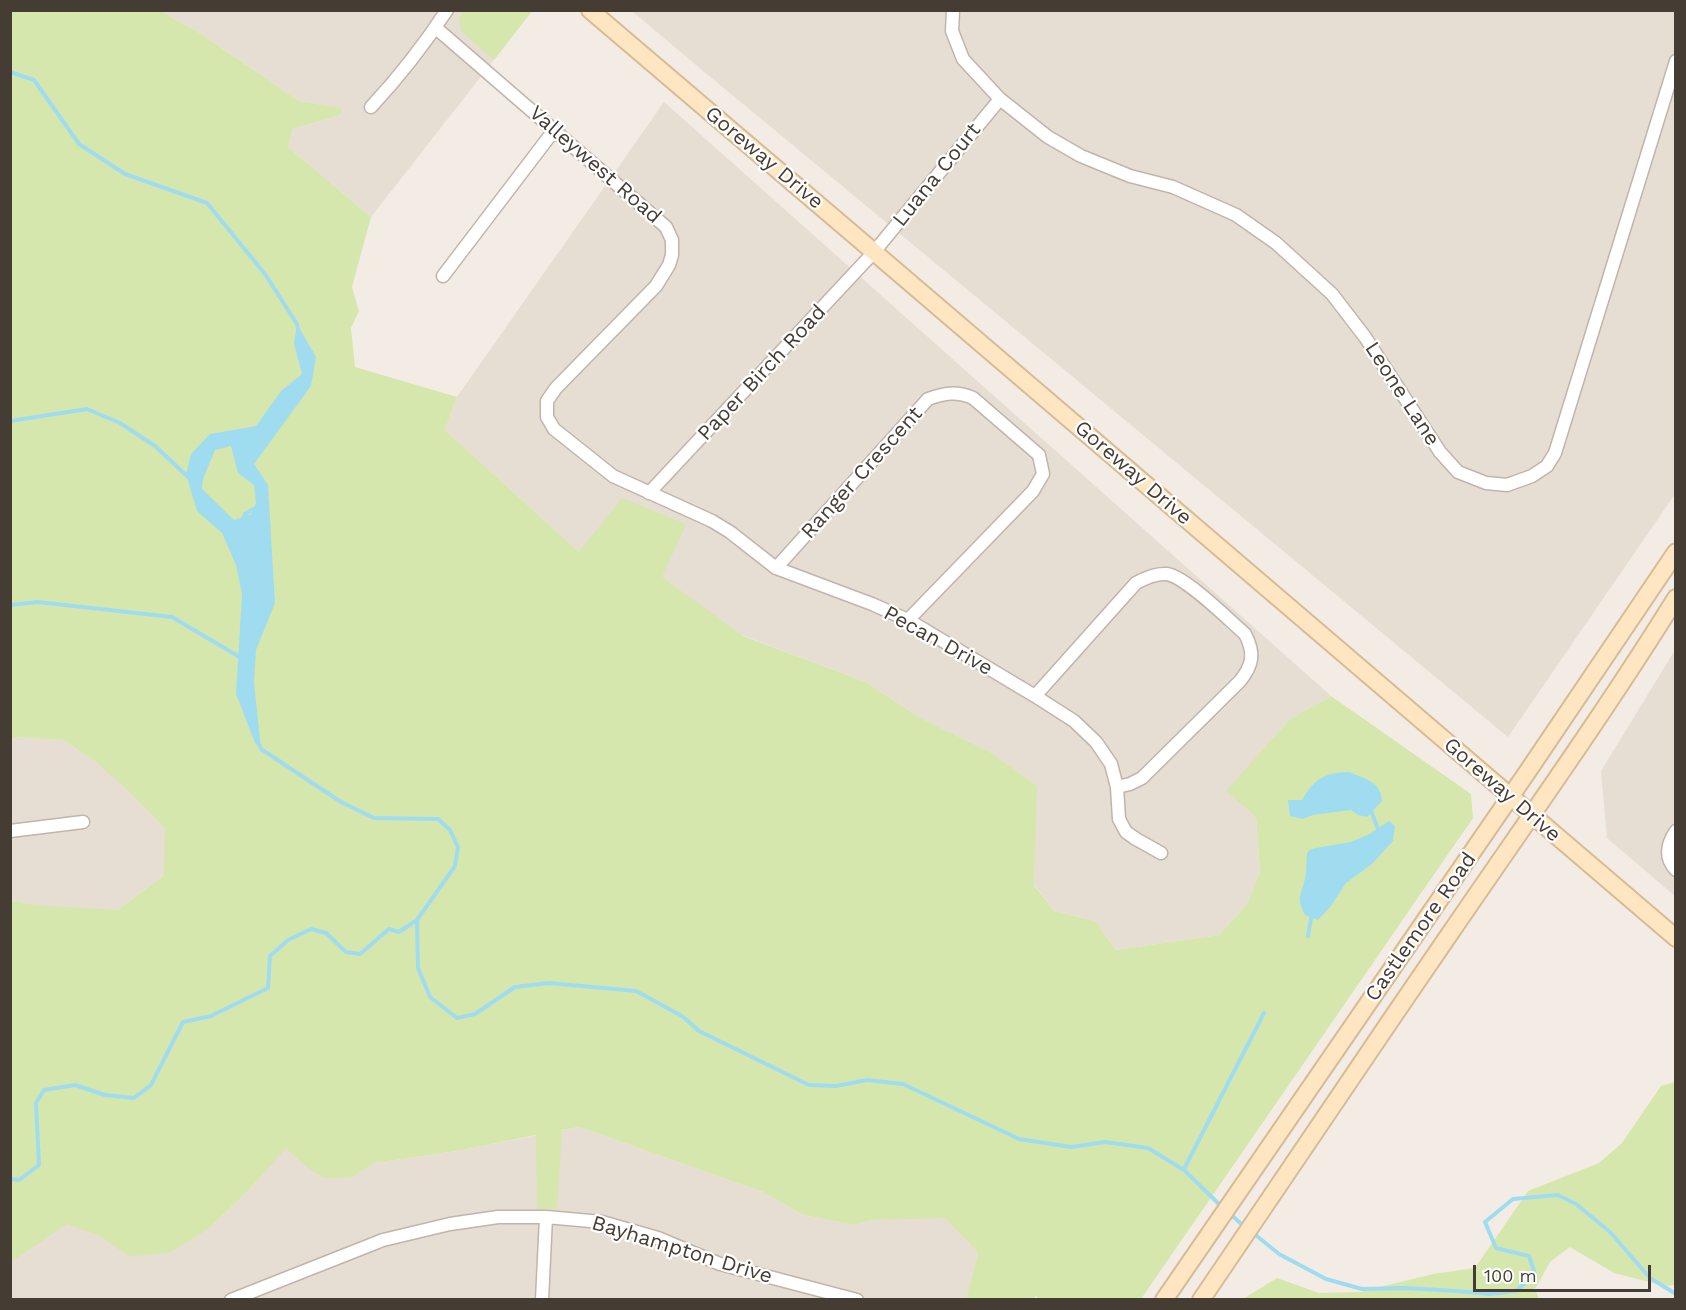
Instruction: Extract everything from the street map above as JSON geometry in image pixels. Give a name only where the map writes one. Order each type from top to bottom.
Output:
[{"type":"main road","name":"Goreway Drive","points":[[590,10],[1676,938]]},
{"type":"main road","name":"Castlemore Road","points":[[1164,1299],[1676,552]]},
{"type":"main road","name":"Castlemore Road","points":[[1201,1299],[1532,815],[1642,652],[1676,597]]},
{"type":"street","points":[[371,107],[436,28],[447,10]]},
{"type":"street","name":"Leone Lane","points":[[953,10],[952,31],[963,59],[1000,99],[1048,137],[1081,156],[1130,176],[1173,187],[1236,215],[1276,243],[1332,294],[1359,328],[1440,452],[1458,472],[1486,483],[1507,485],[1532,476],[1547,466],[1555,453],[1676,61]]},
{"type":"street","name":"Valleywest Road","points":[[436,28],[666,226],[672,240],[672,255],[669,265],[656,286],[556,388],[547,401],[547,417],[554,429],[613,476],[649,494]]},
{"type":"street","name":"Luana Court","points":[[874,252],[1000,99]]},
{"type":"street","points":[[443,276],[555,129]]},
{"type":"street","name":"Paper Birch Road","points":[[649,494],[874,252]]},
{"type":"street","name":"Ranger Crescent","points":[[776,568],[928,399],[944,393],[964,394],[973,398],[1039,455],[1043,474],[1033,491],[908,620]]},
{"type":"street","name":"Pecan Drive","points":[[649,494],[712,521],[776,568],[908,620],[1074,721],[1096,742],[1112,764],[1117,787],[1119,819],[1126,832],[1161,853]]},
{"type":"street","points":[[1035,696],[1136,583],[1147,577],[1166,574],[1182,579],[1245,634],[1250,643],[1252,659],[1244,676],[1142,777],[1130,784],[1117,787]]},
{"type":"street","points":[[10,831],[82,822]]},
{"type":"street","points":[[1676,831],[1668,848],[1669,862],[1676,870]]},
{"type":"street","name":"Bayhampton Drive","points":[[231,1299],[383,1240],[450,1224],[498,1217],[546,1217],[602,1222],[658,1238],[720,1264],[856,1299]]},
{"type":"street","points":[[542,1299],[546,1217]]},
{"type":"shaded area","points":[[161,11],[532,11],[371,217],[288,147],[293,129],[341,115],[340,108],[299,101],[201,34]]},
{"type":"shaded area","points":[[632,11],[1675,11],[1675,494],[1508,737]]},
{"type":"shaded area","points":[[664,102],[1331,696],[1290,719],[1227,791],[1256,817],[1260,872],[1247,904],[1219,935],[1116,950],[1095,921],[1054,911],[1034,884],[1036,786],[990,752],[919,717],[866,682],[723,628],[579,552],[445,430],[457,397]]},
{"type":"shaded area","points":[[1675,650],[1675,896],[1607,838],[1601,771]]},
{"type":"shaded area","points":[[10,737],[63,740],[167,809],[182,861],[109,917],[73,915],[18,901],[11,902]]},
{"type":"shaded area","points":[[579,1127],[763,1192],[803,1215],[855,1225],[871,1220],[943,1216],[978,1253],[966,1300],[11,1300],[11,1259],[48,1225],[79,1222],[208,1229],[246,1193],[286,1147],[304,1165],[351,1178],[374,1163],[457,1151]]},
{"type":"green space","points":[[463,10],[532,11],[494,60],[461,31],[459,19]]},
{"type":"green space","points":[[11,11],[161,11],[201,34],[299,101],[341,108],[341,115],[293,129],[288,147],[371,217],[352,287],[359,311],[351,328],[355,367],[457,397],[445,430],[579,552],[622,498],[686,524],[662,577],[743,636],[866,682],[919,717],[990,752],[1037,786],[1034,885],[1054,911],[1095,921],[1116,950],[1219,935],[1247,904],[1260,872],[1256,817],[1226,791],[1290,719],[1331,696],[1471,794],[1473,818],[1141,1299],[1038,1300],[1036,1296],[1033,1299],[966,1299],[978,1253],[945,1218],[871,1220],[855,1225],[803,1215],[763,1192],[579,1127],[562,1130],[557,1209],[537,1209],[536,1135],[457,1151],[374,1163],[351,1178],[324,1178],[304,1165],[286,1148],[246,1193],[208,1229],[169,1253],[129,1256],[98,1235],[67,1224],[11,1262],[10,902],[118,910],[164,875],[165,828],[96,762],[63,740],[11,737]]},
{"type":"green space","points":[[1675,1082],[1675,1285],[1665,1286],[1614,1273],[1570,1247],[1550,1262],[1535,1289],[1539,1299],[1243,1299],[1277,1278],[1319,1293],[1360,1292],[1433,1274],[1475,1268],[1528,1191],[1599,1163],[1622,1143],[1661,1086]]},
{"type":"water","points":[[297,324],[316,357],[311,386],[254,464],[268,485],[275,603],[256,650],[254,682],[261,749],[255,743],[236,694],[242,594],[236,565],[222,533],[197,511],[186,474],[191,454],[210,434],[256,426],[281,391],[302,374],[294,344]],"holes":[[[231,446],[238,473],[254,485],[256,503],[251,514],[234,520],[202,489],[203,479],[215,450]]]},
{"type":"water","points":[[1349,772],[1371,782],[1381,794],[1382,801],[1367,817],[1351,810],[1313,815],[1303,819],[1290,816],[1288,800],[1302,800],[1311,786],[1327,775]]},
{"type":"water","points":[[1389,821],[1395,826],[1393,841],[1372,864],[1346,883],[1331,906],[1318,920],[1305,915],[1300,896],[1306,875],[1307,853],[1311,849],[1350,842],[1368,835]]},
{"type":"waterway","points":[[10,72],[34,80],[79,144],[125,174],[207,203],[265,274],[298,329]]},
{"type":"waterway","points":[[10,421],[87,409],[120,423],[155,446],[188,477]]},
{"type":"waterway","points":[[243,519],[245,514],[257,507]]},
{"type":"waterway","points":[[10,605],[38,602],[172,617],[243,659]]},
{"type":"waterway","points":[[10,1179],[19,1180],[39,1165],[36,1103],[44,1090],[75,1085],[105,1095],[134,1098],[151,1085],[183,1022],[211,1016],[268,988],[270,956],[288,940],[311,929],[326,933],[346,952],[360,954],[389,929],[399,932],[417,920],[455,866],[458,847],[450,830],[438,819],[374,818],[341,802],[261,749],[260,746]]},
{"type":"waterway","points":[[1370,808],[1378,832]]},
{"type":"waterway","points":[[1308,936],[1312,913]]},
{"type":"waterway","points":[[417,921],[418,968],[430,997],[457,1018],[475,1014],[515,987],[549,983],[636,991],[682,1016],[699,1031],[809,1085],[836,1086],[867,1080],[903,1084],[1019,1139],[1071,1147],[1105,1142],[1148,1148],[1184,1170],[1223,1208]]},
{"type":"waterway","points":[[1184,1169],[1264,1013]]},
{"type":"waterway","points":[[1252,1232],[1279,1254],[1326,1279],[1362,1289],[1405,1288],[1490,1294],[1516,1291],[1535,1274],[1529,1256],[1496,1248],[1485,1222],[1513,1199],[1558,1195],[1576,1204],[1610,1232],[1650,1278],[1676,1294]]},
{"type":"waterway","points":[[1229,1213],[1246,1228]]}]
